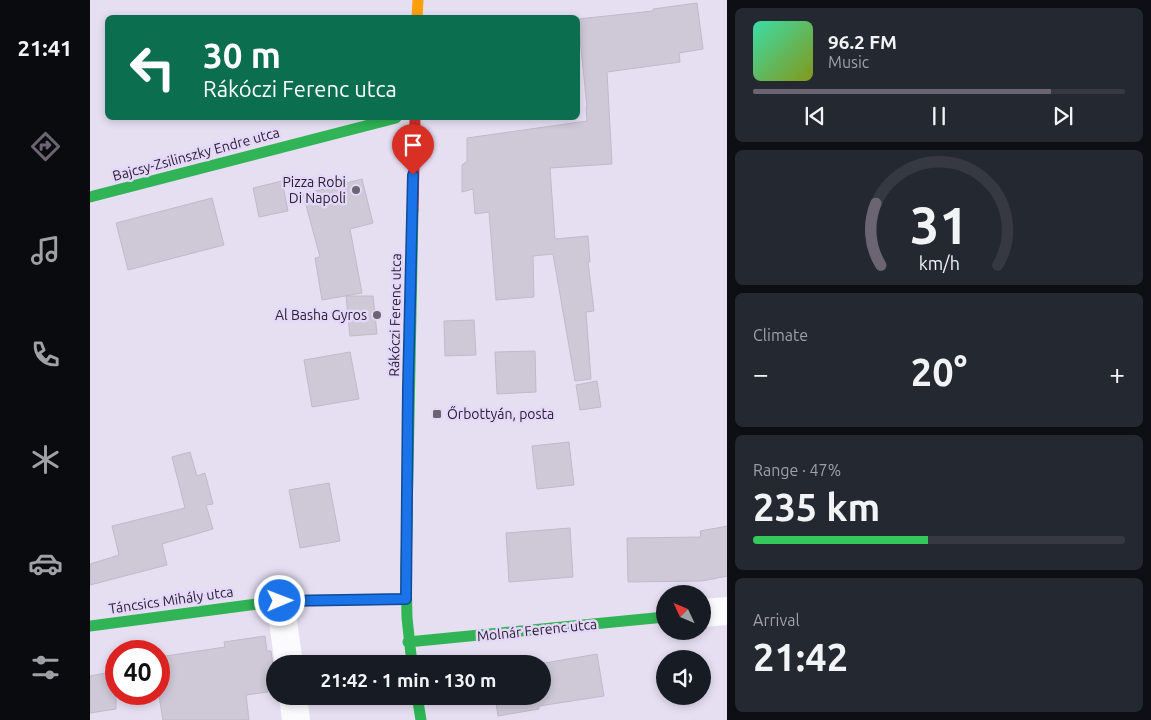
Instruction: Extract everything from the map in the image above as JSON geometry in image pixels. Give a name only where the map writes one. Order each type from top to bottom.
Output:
[{"type":"street","points":[[417,15],[418,0]]},
{"type":"street","name":"Bajcsy-Zsilinszky Endre utca","points":[[90,197],[388,120]]},
{"type":"street","name":"Rákóczi Ferenc utca","points":[[410,655],[406,599],[408,388],[415,120]]},
{"type":"street","name":"Táncsics Mihály utca","points":[[90,626],[280,601],[406,599]]},
{"type":"street","points":[[280,601],[288,655]]},
{"type":"street","points":[[711,612],[727,611]]},
{"type":"street","name":"Molnár Ferenc utca","points":[[408,642],[656,618]]},
{"type":"street","points":[[294,705],[296,720]]},
{"type":"street","points":[[418,705],[421,720]]},
{"type":"building","points":[[697,3],[703,49],[679,53],[680,62],[607,72],[612,164],[550,168],[555,239],[588,236],[590,262],[588,262],[594,311],[586,312],[591,379],[575,381],[553,254],[533,256],[534,297],[496,300],[489,212],[475,214],[473,189],[462,192],[462,165],[467,161],[467,138],[587,121],[580,19],[653,11],[653,9]]},
{"type":"building","points":[[362,179],[373,223],[350,229],[362,293],[322,300],[315,258],[320,257],[303,194]]},
{"type":"building","points":[[282,181],[288,211],[259,217],[253,188]]},
{"type":"building","points":[[212,198],[224,245],[128,270],[116,223]]},
{"type":"building","points":[[346,296],[373,296],[377,334],[350,336]]},
{"type":"building","points":[[474,320],[476,355],[445,356],[444,321]]},
{"type":"building","points":[[535,351],[536,392],[497,394],[495,352]]},
{"type":"building","points":[[350,352],[359,399],[312,407],[304,360]]},
{"type":"building","points":[[597,381],[601,407],[580,410],[576,385]]},
{"type":"building","points":[[569,442],[574,485],[537,489],[532,446]]},
{"type":"building","points":[[190,452],[197,476],[205,473],[213,504],[206,505],[213,529],[162,544],[167,565],[90,585],[90,564],[119,555],[112,526],[185,508],[172,457]]},
{"type":"building","points":[[329,483],[340,541],[300,548],[289,490]]},
{"type":"building","points":[[727,526],[727,576],[702,581],[628,582],[627,538],[701,537],[700,531]]},
{"type":"building","points":[[570,528],[573,577],[509,582],[506,533]]},
{"type":"building","points":[[265,636],[267,651],[271,651],[272,655],[266,655],[266,692],[246,695],[249,720],[163,720],[160,705],[170,705],[170,655],[225,647],[224,642]]},
{"type":"building","points":[[597,654],[604,696],[551,704],[551,662]]},
{"type":"building","points":[[105,673],[105,705],[116,705],[116,709],[90,713],[90,676]]},
{"type":"building","points":[[496,705],[546,705],[539,706],[539,709],[498,716]]},
{"type":"traffic: fast","points":[[90,197],[388,120]]},
{"type":"traffic: fast","points":[[411,655],[407,618],[406,571],[413,210]]},
{"type":"traffic: fast","points":[[90,626],[280,601],[406,599]]},
{"type":"traffic: fast","points":[[408,642],[656,618]]},
{"type":"traffic: fast","points":[[418,705],[421,720]]},
{"type":"traffic: slow","points":[[417,15],[418,0]]},
{"type":"traffic: jam","points":[[413,210],[415,120]]},
{"type":"place","name":"Pizza Robi Di Napoli","points":[[356,190]]},
{"type":"place","name":"Al Basha Gyros","points":[[377,315]]},
{"type":"place","name":"Őrbottyán, posta","points":[[437,414]]},
{"type":"route","points":[[280,601],[406,599],[413,175]]}]
